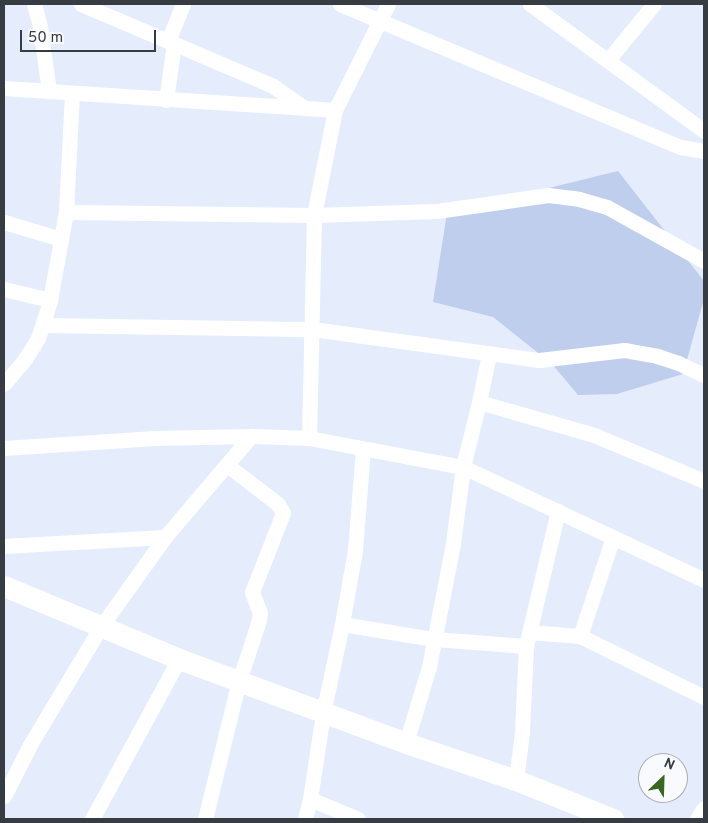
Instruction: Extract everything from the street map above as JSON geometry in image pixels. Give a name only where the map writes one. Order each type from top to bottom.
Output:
[{"type":"street","points":[[34,4],[40,26],[49,91]]},
{"type":"street","points":[[81,4],[273,86],[303,107]]},
{"type":"street","points":[[166,100],[171,43],[183,4]]},
{"type":"street","points":[[340,4],[681,147],[704,151]]},
{"type":"street","points":[[309,438],[314,215],[335,110],[388,4]]},
{"type":"street","points":[[530,4],[704,131]]},
{"type":"street","points":[[608,60],[654,4]]},
{"type":"street","points":[[4,88],[49,91],[72,95],[335,110]]},
{"type":"street","points":[[4,384],[25,359],[44,325],[50,300],[66,212],[72,95]]},
{"type":"street","points":[[66,212],[314,215],[437,212],[548,195],[579,199],[607,207],[704,261]]},
{"type":"street","points":[[4,222],[61,239]]},
{"type":"street","points":[[4,289],[50,300]]},
{"type":"street","points":[[44,325],[312,329],[539,360],[624,350],[678,362],[704,375]]},
{"type":"street","points":[[406,743],[429,667],[453,543],[463,467],[489,354]]},
{"type":"street","points":[[479,402],[594,435],[704,481]]},
{"type":"street","points":[[4,796],[31,743],[100,628],[165,537],[252,436]]},
{"type":"street","points":[[4,448],[156,438],[252,436],[309,438],[463,467],[704,580]]},
{"type":"street","points":[[305,819],[310,799],[323,712],[342,624],[355,543],[364,449]]},
{"type":"street","points":[[205,819],[239,682],[259,620],[260,613],[252,592],[283,513],[278,504],[227,465]]},
{"type":"street","points":[[516,780],[522,732],[527,639],[558,511]]},
{"type":"street","points":[[4,546],[165,537]]},
{"type":"street","points":[[580,636],[613,537]]},
{"type":"street","points":[[4,586],[100,628],[239,682],[406,743],[516,780],[613,819]]},
{"type":"street","points":[[342,624],[434,638],[527,639],[580,636],[704,698]]},
{"type":"street","points":[[92,819],[179,659]]},
{"type":"street","points":[[310,799],[358,819]]},
{"type":"street","points":[[697,819],[704,808]]},
{"type":"shaded area","points":[[618,171],[704,281],[704,299],[683,374],[617,394],[578,395],[552,364],[493,317],[433,302],[447,213]]}]
